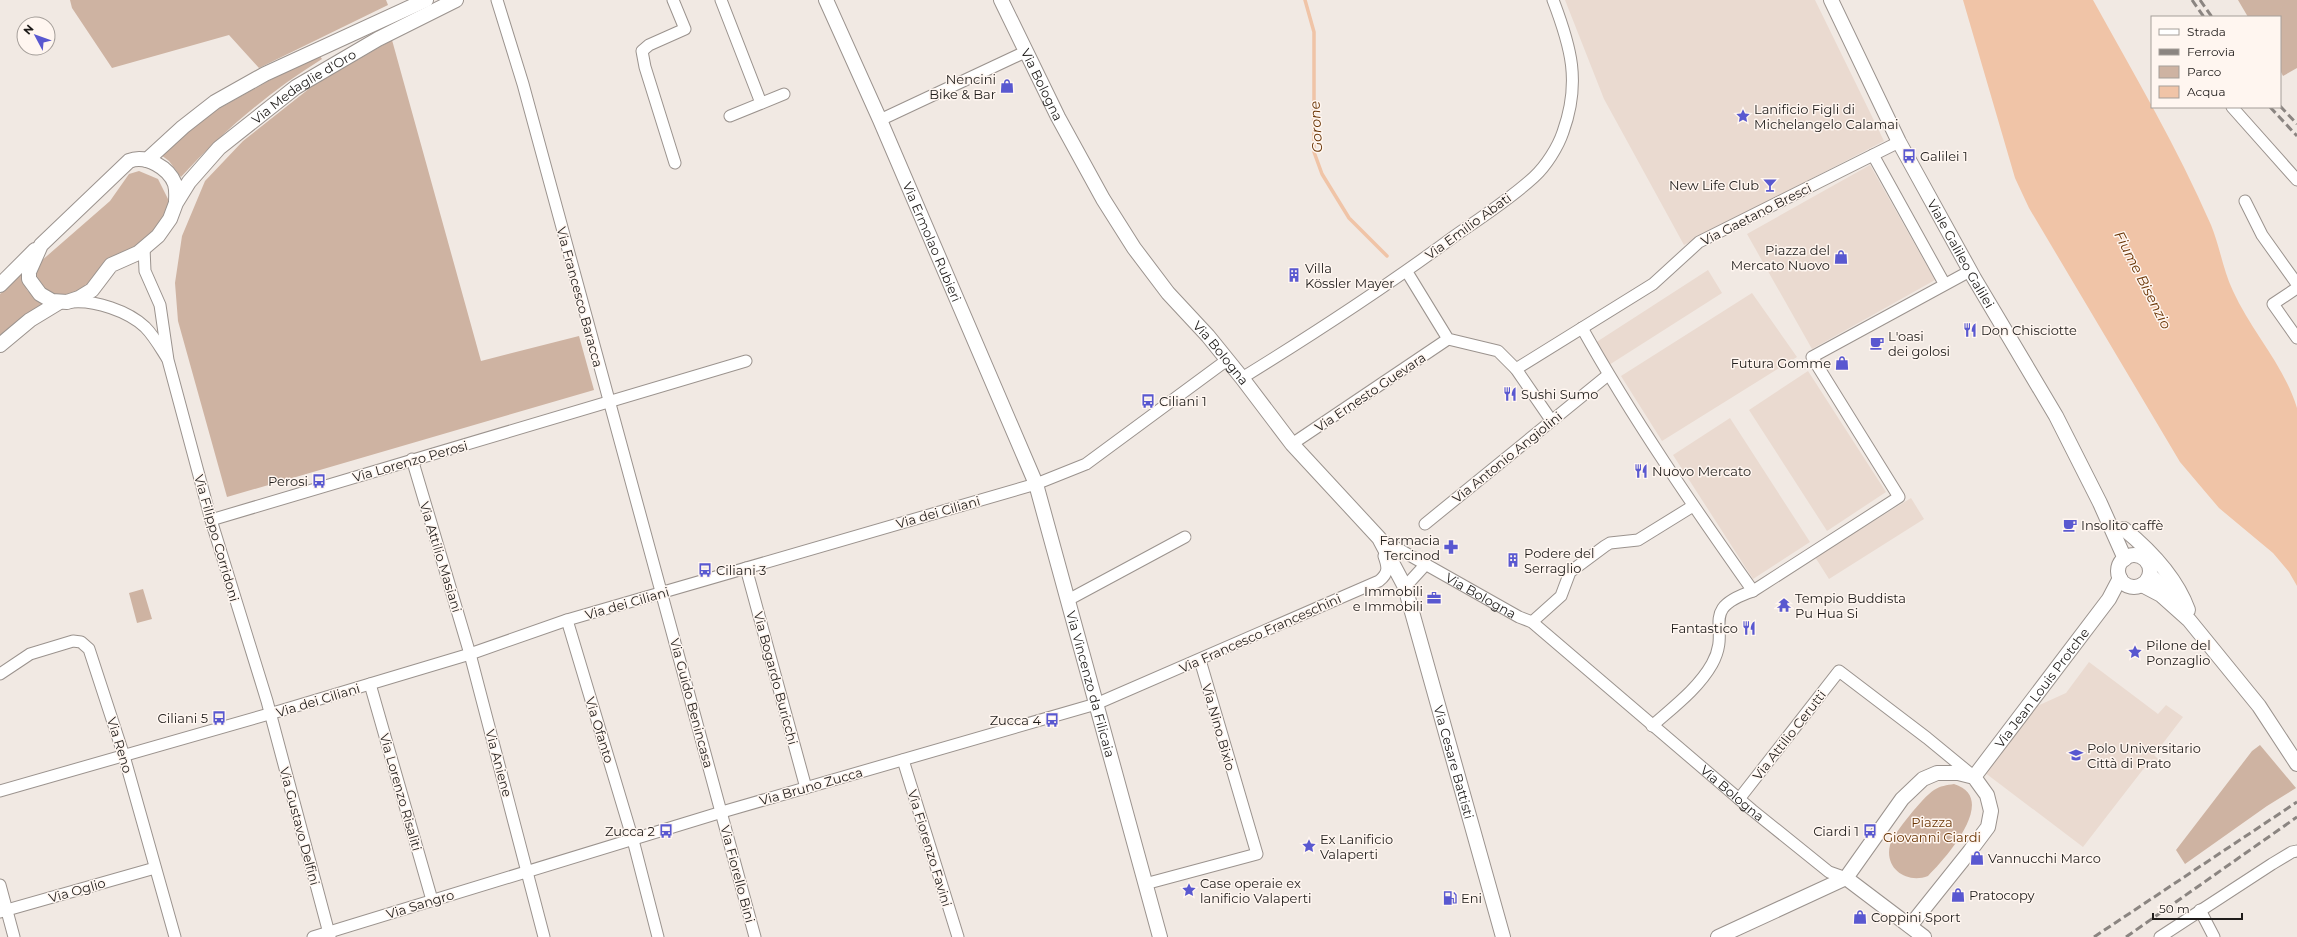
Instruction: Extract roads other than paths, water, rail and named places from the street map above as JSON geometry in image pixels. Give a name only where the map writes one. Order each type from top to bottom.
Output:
[{"type":"street","name":"Via Medaglie d'Oro","points":[[147,160],[183,127],[216,102],[265,74],[426,0]]},
{"type":"street","name":"Via Medaglie d'Oro","points":[[0,345],[30,320],[62,302],[79,298],[92,290],[111,265],[144,248],[164,228],[176,203],[201,166],[219,148],[296,87],[378,39],[456,0]]},
{"type":"street","name":"Via Francesco Baracca","points":[[497,0],[523,84],[608,403],[662,594]]},
{"type":"street","points":[[673,0],[685,29],[649,45],[642,51],[645,67],[675,163]]},
{"type":"street","points":[[721,0],[761,103]]},
{"type":"street","name":"Via Ermolao Rubieri","points":[[826,0],[880,120],[1036,484]]},
{"type":"street","name":"Via Bologna","points":[[1001,0],[1061,124],[1103,199],[1134,248],[1168,293],[1208,336],[1242,378],[1292,444],[1379,538],[1520,617],[1532,622],[1739,799],[1829,872],[1846,878]]},
{"type":"street","name":"Via Emilio Abati","points":[[1242,378],[1407,272],[1535,177],[1552,153],[1563,133],[1570,107],[1574,83],[1572,55],[1553,0]]},
{"type":"street","name":"Viale Galileo Galilei","points":[[1831,0],[1899,142],[1970,271],[2056,416],[2100,503]]},
{"type":"street","points":[[880,120],[1025,52]]},
{"type":"street","points":[[730,116],[784,94]]},
{"type":"street","points":[[2233,108],[2297,180]]},
{"type":"street","name":"Via Gaetano Bresci","points":[[1516,370],[1653,284],[1699,242],[1899,142]]},
{"type":"street","points":[[1873,156],[1944,283]]},
{"type":"street","points":[[0,285],[129,161],[137,159],[147,160],[164,170],[173,180],[176,192],[176,203]]},
{"type":"street","points":[[2245,201],[2262,235],[2297,284]]},
{"type":"street","points":[[41,245],[32,260],[29,280],[40,294],[62,302]]},
{"type":"street","name":"Via Filippo Corridoni","points":[[144,248],[145,271],[160,305],[168,360],[211,520],[270,714]]},
{"type":"street","points":[[1652,726],[1701,681],[1712,664],[1719,645],[1718,615],[1722,607],[1729,601],[1753,591],[1899,497],[1812,357],[1944,283],[1970,271]]},
{"type":"street","points":[[1407,272],[1448,339],[1498,351],[1516,370],[1551,420]]},
{"type":"street","points":[[2297,288],[2273,304],[2297,338]]},
{"type":"street","name":"Via Filippo Corridoni","points":[[62,302],[81,301],[96,304],[132,318],[145,327],[154,337],[168,360]]},
{"type":"street","points":[[1582,328],[1608,375],[1693,506],[1753,591]]},
{"type":"street","name":"Via Ernesto Guevara","points":[[1292,444],[1448,339]]},
{"type":"street","name":"Via dei Ciliani","points":[[0,791],[270,714],[470,654],[567,620],[662,594],[746,568],[1036,484],[1086,464],[1227,360]]},
{"type":"street","name":"Via Lorenzo Perosi","points":[[211,520],[412,459],[608,403],[746,361]]},
{"type":"street","name":"Via Antonio Angiolini","points":[[1425,524],[1608,375]]},
{"type":"street","name":"Via Attilio Masiani","points":[[412,459],[470,654]]},
{"type":"street","name":"Via Vincenzo da Filicaia","points":[[1036,484],[1160,937]]},
{"type":"street","points":[[2100,503],[2124,530],[2156,558],[2182,594],[2188,615]]},
{"type":"street","points":[[2100,503],[2131,557],[2148,564],[2136,581]]},
{"type":"street","name":"Via Bologna","points":[[1532,622],[1561,596],[1570,572],[1605,546],[1610,543],[1638,540],[1693,506]]},
{"type":"street","points":[[2124,530],[2131,557]]},
{"type":"street","points":[[1068,600],[1186,537]]},
{"type":"street","name":"Via Cesare Battisti","points":[[1379,538],[1405,587],[1503,937]]},
{"type":"street","name":"Via Francesco Franceschini","points":[[1096,704],[1380,581],[1386,576],[1388,569],[1379,538]]},
{"type":"street","points":[[2131,557],[2120,564],[2136,581],[2161,595],[2188,615],[2259,706],[2297,764]]},
{"type":"street","points":[[1405,587],[1426,564]]},
{"type":"street","name":"Via Bogardo Buricchi","points":[[746,568],[806,788]]},
{"type":"street","name":"Via Jean Louis Protche","points":[[1974,777],[2109,598],[2136,581]]},
{"type":"street","name":"Via Guido Benincasa","points":[[662,594],[722,812]]},
{"type":"street","name":"Via Ofanto","points":[[567,620],[633,840],[658,937]]},
{"type":"street","name":"Via Reno","points":[[0,674],[30,654],[73,641],[81,642],[89,649],[124,756],[175,937]]},
{"type":"street","name":"Via Aniene","points":[[470,654],[544,937]]},
{"type":"street","name":"Via Nino Bixio","points":[[1145,884],[1257,854],[1200,660]]},
{"type":"street","name":"Via Attilio Cerutti","points":[[1739,799],[1839,671],[1943,751],[1974,777]]},
{"type":"street","name":"Via Lorenzo Risaliti","points":[[370,684],[432,900]]},
{"type":"street","name":"Via Bruno Zucca","points":[[527,871],[722,812],[1096,704]]},
{"type":"street","name":"Via Gustavo Delfini","points":[[270,714],[330,935]]},
{"type":"street","name":"Via Fiorenzo Favini","points":[[903,760],[958,937]]},
{"type":"street","points":[[1718,937],[1846,878],[1902,799],[1923,779],[1937,773],[1958,773],[1974,777],[1987,795],[1991,811],[1988,826],[1970,852],[1910,926]]},
{"type":"street","name":"Via Fiorello Bini","points":[[722,812],[755,937]]},
{"type":"street","points":[[2160,937],[2292,852],[2297,851]]},
{"type":"street","name":"Via Oglio","points":[[3,911],[155,868]]},
{"type":"street","name":"Via Sangro","points":[[313,937],[330,935],[432,900],[527,871]]},
{"type":"street","points":[[1846,878],[1924,937]]},
{"type":"street","points":[[0,885],[3,911],[14,937]]},
{"type":"street","points":[[2200,910],[2214,937]]},
{"type":"water","name":"Fiume Bisenzio","points":[[1963,0],[2093,0],[2151,104],[2151,108],[2153,108],[2155,111],[2184,167],[2211,225],[2227,275],[2240,306],[2284,377],[2297,408],[2297,586],[2289,572],[2273,553],[2219,508],[2180,462],[2029,208],[2015,178]]},
{"type":"waterway","name":"Gorone","points":[[1305,0],[1314,32],[1314,152],[1322,174],[1349,218],[1387,256]]},
{"type":"railway","points":[[2192,0],[2203,16]]},
{"type":"railway","points":[[2200,0],[2211,16]]},
{"type":"railway","points":[[2281,107],[2297,124]]},
{"type":"railway","points":[[2271,108],[2297,136]]},
{"type":"railway","points":[[2094,937],[2297,802]]},
{"type":"railway","points":[[2126,937],[2297,817]]},
{"type":"place","name":"Nencini Bike & Bar","points":[[1007,86]]},
{"type":"place","name":"Lanificio Figli di Michelangelo Calamai","points":[[1743,116]]},
{"type":"place","name":"Galilei 1","points":[[1909,156]]},
{"type":"place","name":"New Life Club","points":[[1770,185]]},
{"type":"place","name":"Piazza del Mercato Nuovo","points":[[1841,257]]},
{"type":"place","name":"Villa Kössler Mayer","points":[[1294,275]]},
{"type":"place","name":"Don Chisciotte","points":[[1970,330]]},
{"type":"place","name":"L'oasi dei golosi","points":[[1877,343]]},
{"type":"place","name":"Futura Gomme","points":[[1842,363]]},
{"type":"place","name":"Sushi Sumo","points":[[1510,394]]},
{"type":"place","name":"Ciliani 1","points":[[1148,401]]},
{"type":"place","name":"Nuovo Mercato","points":[[1641,471]]},
{"type":"place","name":"Perosi","points":[[319,481]]},
{"type":"place","name":"Insolito caffè","points":[[2070,525]]},
{"type":"place","name":"Farmacia Tercinod","points":[[1451,547]]},
{"type":"place","name":"Podere del Serraglio","points":[[1513,560]]},
{"type":"place","name":"Ciliani 3","points":[[705,570]]},
{"type":"place","name":"Immobili e Immobili","points":[[1434,598]]},
{"type":"place","name":"Tempio Buddista Pu Hua Si","points":[[1784,605]]},
{"type":"place","name":"Fantastico","points":[[1749,628]]},
{"type":"place","name":"Pilone del Ponzaglio","points":[[2135,652]]},
{"type":"place","name":"Ciliani 5","points":[[219,718]]},
{"type":"place","name":"Zucca 4","points":[[1052,720]]},
{"type":"place","name":"Polo Universitario Città di Prato","points":[[2076,755]]},
{"type":"place","name":"Zucca 2","points":[[666,831]]},
{"type":"place","name":"Ciardi 1","points":[[1870,831]]},
{"type":"place","name":"Ex Lanificio Valaperti","points":[[1309,846]]},
{"type":"place","name":"Vannucchi Marco","points":[[1977,858]]},
{"type":"place","name":"Case operaie ex lanificio Valaperti","points":[[1189,890]]},
{"type":"place","name":"Pratocopy","points":[[1958,895]]},
{"type":"place","name":"Eni","points":[[1450,898]]},
{"type":"place","name":"Coppini Sport","points":[[1860,917]]},
{"type":"park label","name":"Piazza Giovanni Ciardi","points":[[1932,830]]}]
